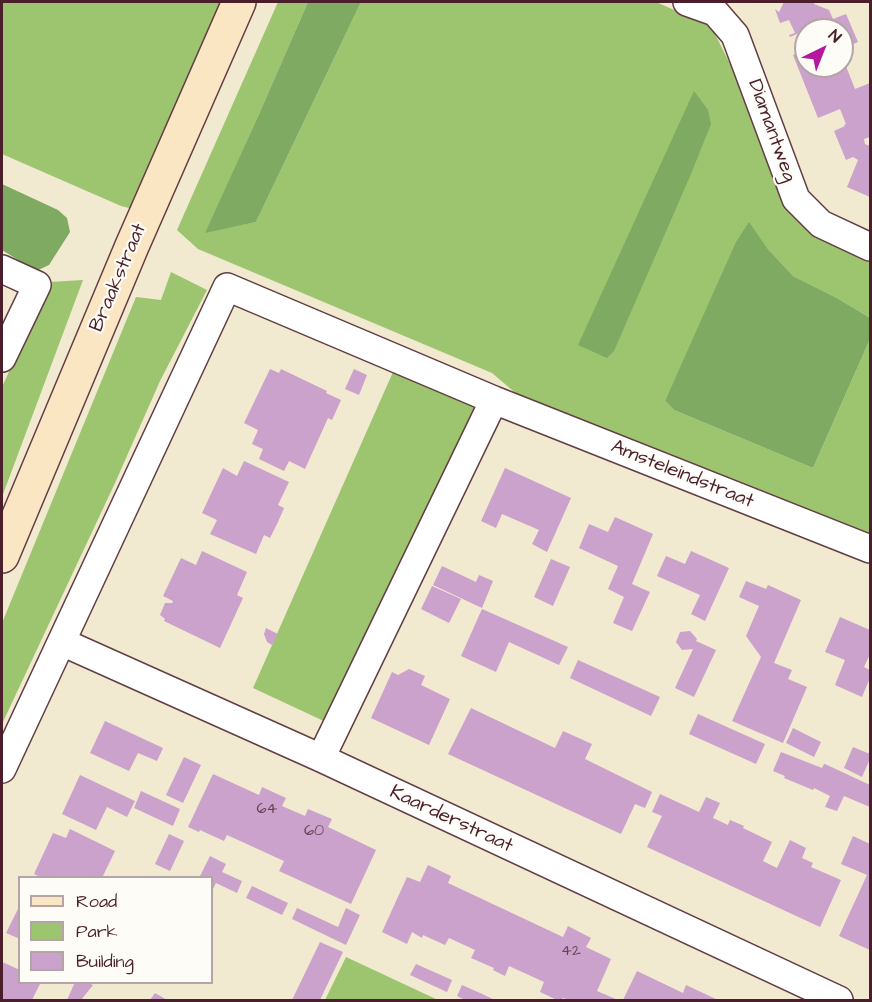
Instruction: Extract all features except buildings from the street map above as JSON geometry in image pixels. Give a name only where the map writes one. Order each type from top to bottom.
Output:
[{"type":"street","name":"Braakstraat","points":[[2,556],[132,246],[239,2]]},
{"type":"street","name":"Diamantweg","points":[[687,2],[717,7],[735,35],[796,199],[821,224],[870,247]]},
{"type":"street","points":[[2,269],[37,285],[2,358]]},
{"type":"street","name":"Amsteleindstraat","points":[[62,642],[227,287],[494,400],[870,549]]},
{"type":"street","points":[[321,758],[494,400]]},
{"type":"street","points":[[2,769],[62,642]]},
{"type":"street","name":"Kaarderstraat","points":[[62,642],[321,758],[839,1000]]},
{"type":"green space","points":[[2,2],[223,2],[133,209],[121,206],[2,154]]},
{"type":"green space","points":[[278,2],[308,2],[206,232],[256,222],[361,2],[656,2],[711,26],[747,98],[791,204],[870,259],[870,318],[793,276],[768,249],[749,223],[665,401],[674,410],[813,468],[870,339],[870,542],[525,401],[492,373],[198,249],[177,230]]},
{"type":"green space","points":[[308,2],[361,2],[256,222],[205,233],[259,114]]},
{"type":"green space","points":[[694,91],[708,110],[711,124],[614,351],[607,358],[578,345]]},
{"type":"green space","points":[[2,184],[58,210],[67,218],[70,232],[49,265],[36,271],[2,250]]},
{"type":"green space","points":[[749,222],[768,249],[793,276],[870,318],[870,339],[813,468],[674,410],[665,401],[736,242]]},
{"type":"green space","points":[[171,272],[207,290],[160,381],[115,483],[2,724],[2,623],[136,297],[161,300]]},
{"type":"green space","points":[[83,280],[2,497],[2,387],[50,282]]},
{"type":"green space","points":[[397,363],[469,391],[479,409],[328,723],[253,688]]},
{"type":"green space","points":[[346,957],[438,1000],[325,1000]]}]
